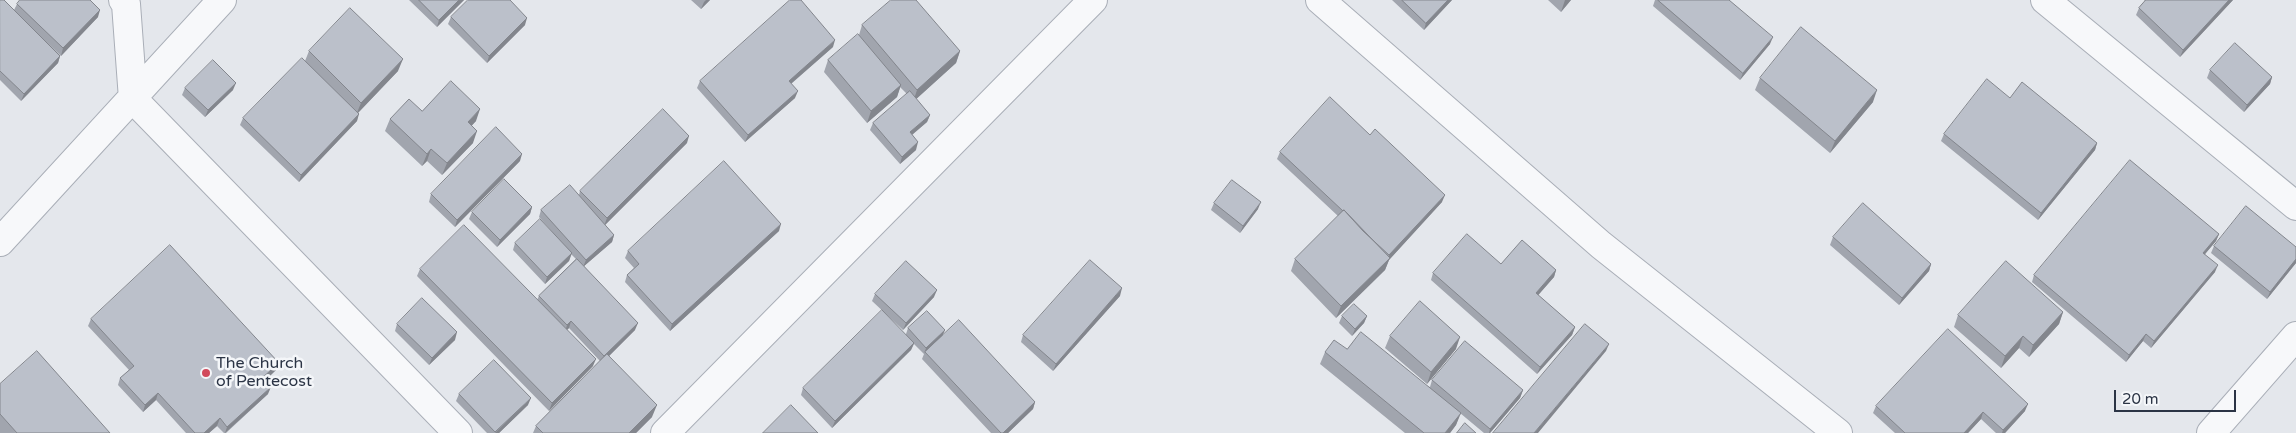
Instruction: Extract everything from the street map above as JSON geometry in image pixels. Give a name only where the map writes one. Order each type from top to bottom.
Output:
[{"type":"street","points":[[123,0],[126,4],[133,100],[458,433]]},
{"type":"street","points":[[0,242],[133,100],[222,0]]},
{"type":"street","points":[[666,433],[1094,0]]},
{"type":"street","points":[[1320,0],[1601,245],[1838,433]]},
{"type":"street","points":[[2045,0],[2296,206]]},
{"type":"street","points":[[2211,433],[2296,336]]},
{"type":"building","points":[[0,0],[4,0],[60,56],[24,94],[0,71]]},
{"type":"building","points":[[20,0],[90,0],[100,10],[63,48],[17,4]]},
{"type":"building","points":[[419,0],[459,0],[439,20]]},
{"type":"building","points":[[468,0],[510,0],[527,18],[489,56],[451,17]]},
{"type":"building","points":[[790,0],[801,0],[835,40],[789,81],[798,91],[748,135],[700,81]]},
{"type":"building","points":[[891,0],[916,0],[960,51],[917,90],[862,25]]},
{"type":"building","points":[[1402,0],[1448,0],[1426,23]]},
{"type":"building","points":[[1658,0],[1729,0],[1773,37],[1743,73]]},
{"type":"building","points":[[2146,0],[2229,0],[2183,50],[2139,8]]},
{"type":"building","points":[[350,8],[403,59],[361,103],[309,51]]},
{"type":"building","points":[[1801,27],[1877,90],[1835,141],[1760,78]]},
{"type":"building","points":[[858,34],[901,85],[871,111],[828,60]]},
{"type":"building","points":[[2235,43],[2272,77],[2247,105],[2210,70]]},
{"type":"building","points":[[302,58],[359,114],[301,175],[243,118]]},
{"type":"building","points":[[213,60],[236,83],[208,110],[185,88]]},
{"type":"building","points":[[1987,79],[2010,98],[2022,82],[2097,143],[2041,213],[1944,134]]},
{"type":"building","points":[[451,81],[480,109],[468,122],[477,131],[447,163],[431,149],[427,154],[390,119],[409,99],[422,111]]},
{"type":"building","points":[[910,91],[930,115],[910,132],[918,142],[902,157],[873,123]]},
{"type":"building","points":[[1330,97],[1370,135],[1375,129],[1445,195],[1389,255],[1344,210],[1280,152]]},
{"type":"building","points":[[663,109],[689,136],[607,218],[580,191]]},
{"type":"building","points":[[496,127],[522,154],[457,220],[431,194]]},
{"type":"building","points":[[2130,160],[2219,234],[2203,253],[2218,265],[2154,341],[2146,334],[2129,355],[2034,275]]},
{"type":"building","points":[[724,161],[781,224],[672,324],[627,275],[639,264],[628,251]]},
{"type":"building","points":[[504,179],[532,207],[500,240],[472,212]]},
{"type":"building","points":[[1232,180],[1261,202],[1243,226],[1214,203]]},
{"type":"building","points":[[570,185],[614,235],[586,260],[541,210]]},
{"type":"building","points":[[1863,203],[1931,264],[1902,298],[1833,237]]},
{"type":"building","points":[[2246,206],[2296,247],[2296,259],[2270,292],[2214,246]]},
{"type":"building","points":[[1344,210],[1390,258],[1341,306],[1295,259]]},
{"type":"building","points":[[540,219],[572,253],[547,277],[515,243]]},
{"type":"building","points":[[464,225],[596,359],[552,403],[420,269]]},
{"type":"building","points":[[1467,234],[1501,264],[1522,240],[1556,270],[1536,293],[1575,327],[1540,367],[1433,273]]},
{"type":"building","points":[[170,245],[279,363],[262,378],[271,387],[227,427],[220,418],[204,433],[195,433],[158,393],[145,405],[120,378],[134,366],[91,319]]},
{"type":"building","points":[[577,259],[638,323],[604,356],[571,321],[567,325],[539,296]]},
{"type":"building","points":[[1090,260],[1122,288],[1056,364],[1023,335]]},
{"type":"building","points":[[906,261],[937,290],[906,323],[875,294]]},
{"type":"building","points":[[2006,261],[2063,312],[2033,345],[2023,336],[2005,356],[1958,315]]},
{"type":"building","points":[[422,298],[457,332],[432,358],[397,324]]},
{"type":"building","points":[[1420,301],[1460,337],[1431,372],[1390,336]]},
{"type":"building","points":[[1354,304],[1367,316],[1355,329],[1342,316]]},
{"type":"building","points":[[882,310],[914,343],[835,421],[803,388]]},
{"type":"building","points":[[927,311],[945,330],[926,348],[908,328]]},
{"type":"building","points":[[959,320],[1035,402],[1003,433],[925,352]]},
{"type":"building","points":[[1585,324],[1609,344],[1534,433],[1493,433]]},
{"type":"building","points":[[1948,329],[2028,404],[2003,430],[1983,412],[1964,433],[1905,433],[1876,406]]},
{"type":"building","points":[[1361,332],[1461,413],[1445,433],[1424,433],[1325,352],[1334,340],[1347,349]]},
{"type":"building","points":[[1465,341],[1523,390],[1490,429],[1432,380]]},
{"type":"building","points":[[37,351],[110,433],[17,433],[0,414],[0,384]]},
{"type":"building","points":[[607,354],[657,405],[629,433],[543,433],[536,426]]},
{"type":"building","points":[[494,360],[531,398],[495,432],[459,394]]},
{"type":"building","points":[[791,405],[818,433],[763,433]]},
{"type":"building","points":[[1465,423],[1476,433],[1457,433]]},
{"type":"place","name":"The Church of Pentecost","points":[[206,373]]}]
